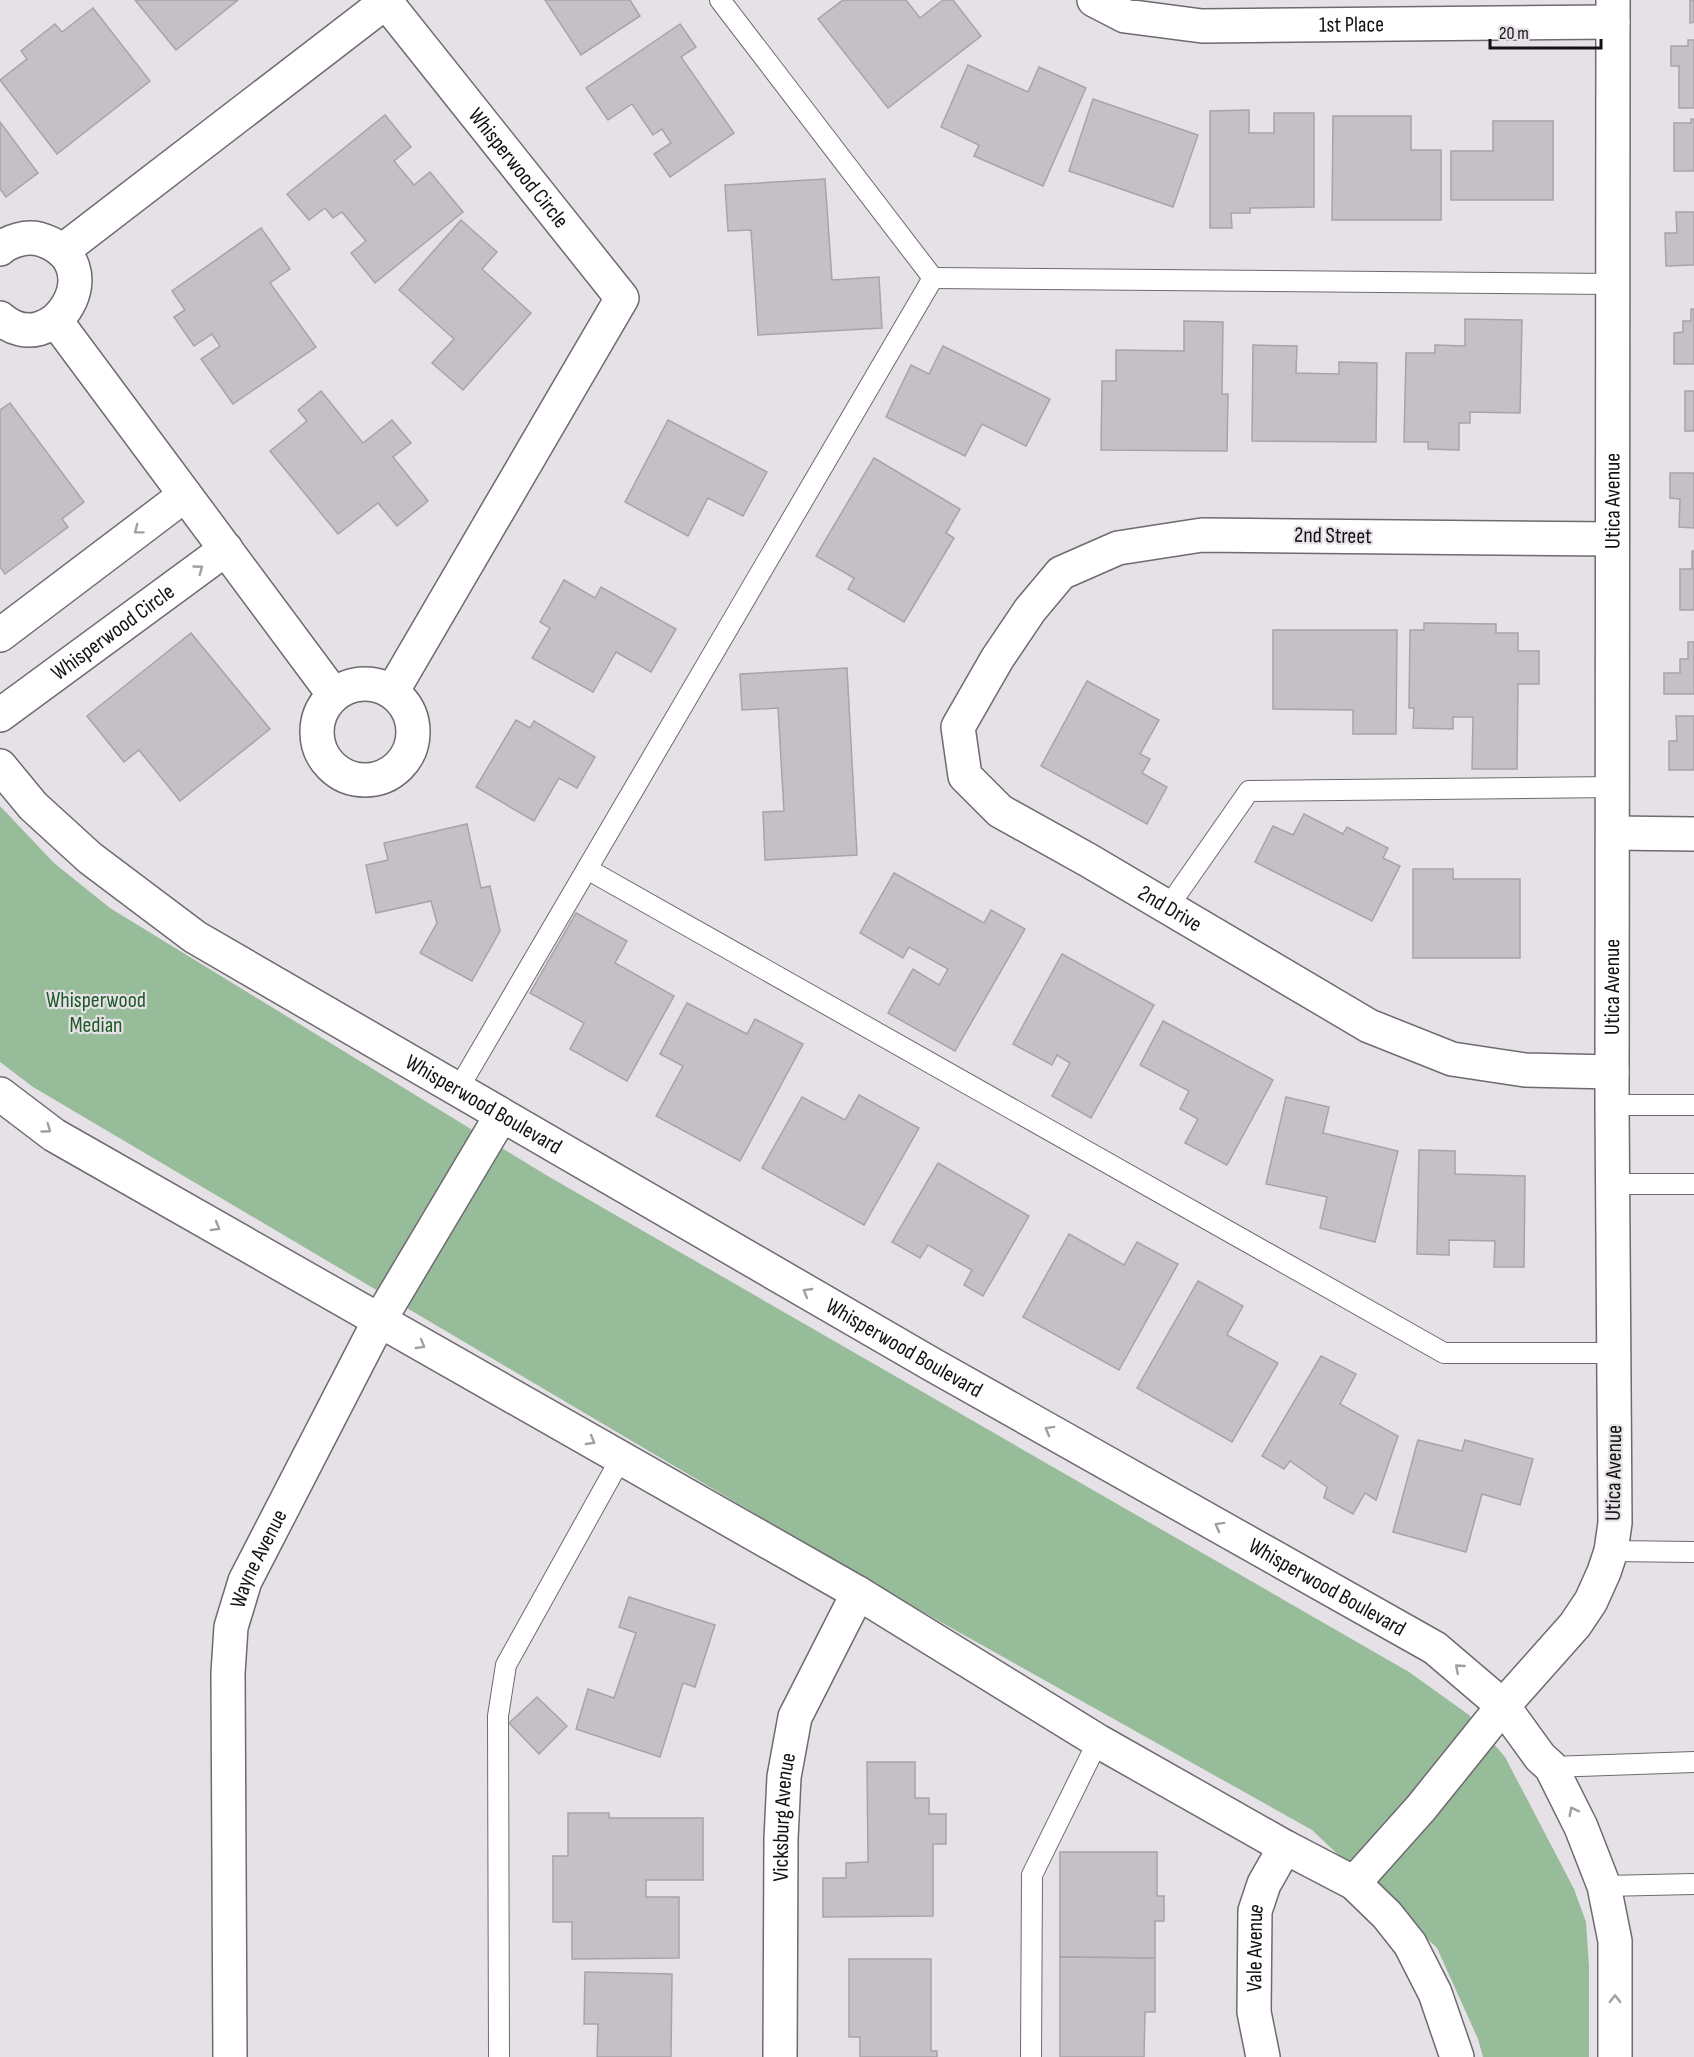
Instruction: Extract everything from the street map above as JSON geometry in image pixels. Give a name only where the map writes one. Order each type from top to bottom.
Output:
[{"type":"street","name":"1st Place","points":[[1094,0],[1125,16],[1202,26],[1613,11]]},
{"type":"street","name":"Whisperwood Circle","points":[[62,251],[386,2],[622,298],[392,692]]},
{"type":"street","name":"Utica Avenue","points":[[1354,1883],[1421,1808],[1503,1706],[1575,1625],[1591,1601],[1611,1551],[1615,1522],[1611,1105],[1613,11]]},
{"type":"street","points":[[0,249],[19,239],[34,238],[49,243],[62,251],[75,278],[74,294],[68,308],[56,321],[45,327],[30,329],[16,327],[0,318]]},
{"type":"street","points":[[56,321],[334,695]]},
{"type":"street","points":[[0,635],[185,495]]},
{"type":"street","name":"2nd Street","points":[[1061,573],[1118,548],[1202,535],[1611,539]]},
{"type":"street","name":"Whisperwood Circle","points":[[0,715],[226,549]]},
{"type":"street","name":"2nd Drive","points":[[1061,573],[1016,630],[958,727],[965,776],[1000,811],[1369,1026],[1452,1059],[1525,1070],[1611,1072]]},
{"type":"street","points":[[362,684],[378,686],[392,692],[403,703],[411,716],[413,732],[410,748],[402,762],[390,773],[375,778],[358,779],[343,775],[330,765],[321,751],[317,736],[318,720],[324,706],[334,695],[347,687],[362,684]]},
{"type":"street","name":"Whisperwood Boulevard","points":[[0,766],[33,806],[90,858],[195,937],[457,1091],[943,1370],[1435,1648],[1503,1706],[1540,1757],[1551,1767],[1581,1827],[1604,1886],[1615,1941],[1615,2057]]},
{"type":"street","points":[[1613,833],[1694,834]]},
{"type":"street","points":[[0,1094],[54,1135],[858,1593],[1098,1741],[1285,1847],[1354,1883],[1387,1915],[1410,1944],[1435,1993],[1456,2057]]},
{"type":"street","name":"Wayne Avenue","points":[[230,2057],[228,1673],[231,1627],[245,1581],[378,1321],[501,1116]]},
{"type":"street","name":"Vicksburg Avenue","points":[[780,2057],[781,1839],[784,1777],[795,1717],[858,1593]]},
{"type":"street","name":"Vale Avenue","points":[[1263,2057],[1254,2012],[1255,1911],[1264,1884],[1285,1847]]},
{"type":"lane","points":[[720,0],[933,278]]},
{"type":"lane","points":[[933,278],[1612,284]]},
{"type":"lane","points":[[457,1091],[933,278]]},
{"type":"lane","points":[[1168,907],[1249,791],[1613,787]]},
{"type":"lane","points":[[587,869],[1443,1353],[1615,1353]]},
{"type":"lane","points":[[1611,1105],[1694,1105]]},
{"type":"lane","points":[[1612,1184],[1694,1184]]},
{"type":"lane","points":[[499,2057],[498,1716],[506,1665],[621,1458]]},
{"type":"lane","points":[[1611,1551],[1694,1552]]},
{"type":"lane","points":[[1030,2057],[1032,1875],[1098,1741]]},
{"type":"lane","points":[[1551,1767],[1694,1762]]},
{"type":"lane","points":[[1604,1886],[1694,1884]]},
{"type":"green space","name":"Whisperwood Median","points":[[0,806],[54,863],[110,908],[546,1175],[1409,1672],[1469,1715],[1505,1757],[1574,1889],[1586,1922],[1589,1966],[1589,2057],[1483,2057],[1478,2039],[1437,1948],[1312,1830],[896,1597],[33,1087],[0,1062]]},
{"type":"building","points":[[135,0],[238,0],[176,50]]},
{"type":"building","points":[[545,0],[630,0],[640,16],[581,55]]},
{"type":"building","points":[[843,0],[906,0],[920,18],[943,0],[953,0],[981,36],[888,108],[818,19]]},
{"type":"building","points":[[1690,0],[1694,0],[1694,22],[1690,23]]},
{"type":"building","points":[[93,8],[150,81],[57,154],[0,80],[27,59],[21,51],[55,24],[62,32]]},
{"type":"building","points":[[680,24],[696,47],[681,57],[734,133],[670,177],[654,154],[671,143],[662,129],[653,135],[632,104],[608,120],[586,88]]},
{"type":"building","points":[[1688,40],[1694,40],[1694,108],[1679,108],[1679,66],[1671,66],[1671,46],[1688,46]]},
{"type":"building","points":[[968,65],[1028,92],[1039,67],[1086,88],[1043,186],[974,156],[979,145],[941,127]]},
{"type":"building","points":[[1093,99],[1198,135],[1173,207],[1069,171]]},
{"type":"building","points":[[1249,110],[1249,133],[1274,133],[1274,113],[1314,113],[1314,207],[1250,208],[1250,213],[1231,213],[1232,228],[1210,228],[1210,111]]},
{"type":"building","points":[[385,115],[411,147],[394,161],[414,185],[430,172],[463,212],[375,283],[351,253],[366,241],[342,212],[333,218],[325,208],[309,220],[287,194]]},
{"type":"building","points":[[1333,116],[1411,116],[1411,150],[1441,150],[1441,220],[1332,220]]},
{"type":"building","points":[[1691,119],[1694,119],[1694,171],[1674,171],[1674,123],[1691,123]]},
{"type":"building","points":[[1493,121],[1553,121],[1553,200],[1451,200],[1451,151],[1493,151]]},
{"type":"building","points":[[0,122],[38,173],[6,197],[0,189]]},
{"type":"building","points":[[825,179],[832,280],[879,277],[882,328],[758,335],[751,230],[728,231],[725,185]]},
{"type":"building","points":[[1676,212],[1694,212],[1694,265],[1666,266],[1665,233],[1677,233]]},
{"type":"building","points":[[461,220],[497,252],[482,269],[531,313],[463,390],[432,363],[454,339],[399,290]]},
{"type":"building","points":[[261,228],[290,269],[270,283],[316,347],[233,404],[201,359],[220,346],[212,334],[194,346],[174,317],[185,310],[172,291]]},
{"type":"building","points":[[1691,309],[1694,309],[1694,364],[1674,364],[1674,333],[1683,332],[1683,321],[1691,321]]},
{"type":"building","points":[[1465,319],[1522,320],[1520,413],[1470,412],[1470,423],[1459,423],[1459,450],[1428,449],[1428,442],[1404,442],[1406,353],[1435,353],[1435,345],[1465,346]]},
{"type":"building","points":[[1184,321],[1223,322],[1222,394],[1228,394],[1227,451],[1101,450],[1102,381],[1116,381],[1116,350],[1184,351]]},
{"type":"building","points":[[1253,345],[1297,346],[1296,373],[1339,374],[1339,362],[1377,363],[1376,442],[1252,441]]},
{"type":"building","points":[[943,346],[1050,399],[1026,446],[982,424],[965,456],[886,417],[911,365],[929,374]]},
{"type":"building","points":[[321,391],[363,443],[392,420],[411,443],[393,457],[428,501],[397,526],[378,503],[338,534],[270,451],[307,421],[298,410]]},
{"type":"building","points":[[1685,391],[1694,391],[1694,431],[1685,431]]},
{"type":"building","points":[[10,403],[84,502],[62,519],[68,527],[5,574],[0,567],[0,410]]},
{"type":"building","points":[[668,420],[767,472],[743,516],[708,498],[688,536],[625,502]]},
{"type":"building","points":[[874,458],[960,509],[946,533],[954,538],[904,622],[848,589],[854,578],[816,556]]},
{"type":"building","points":[[1670,473],[1694,473],[1694,528],[1679,527],[1680,499],[1670,498]]},
{"type":"building","points":[[1692,551],[1694,551],[1694,610],[1680,610],[1680,569],[1692,569]]},
{"type":"building","points":[[564,580],[595,598],[601,587],[676,629],[651,672],[616,652],[593,692],[532,658],[550,628],[540,622]]},
{"type":"building","points":[[1424,623],[1496,624],[1496,633],[1518,633],[1518,651],[1539,651],[1539,684],[1518,684],[1517,769],[1472,769],[1473,717],[1453,717],[1453,729],[1413,728],[1414,708],[1409,708],[1410,630],[1424,630]]},
{"type":"building","points":[[1273,630],[1397,630],[1396,734],[1353,734],[1353,710],[1273,709]]},
{"type":"building","points":[[191,633],[270,729],[180,801],[139,750],[124,762],[87,716]]},
{"type":"building","points":[[1688,642],[1694,642],[1694,694],[1664,694],[1664,673],[1680,673],[1680,659],[1688,659]]},
{"type":"building","points":[[847,668],[857,855],[765,860],[763,812],[784,811],[778,708],[742,710],[740,674]]},
{"type":"building","points":[[1087,681],[1159,720],[1140,754],[1150,759],[1142,773],[1167,787],[1147,824],[1041,766]]},
{"type":"building","points":[[1676,716],[1694,716],[1694,770],[1669,770],[1669,741],[1677,741]]},
{"type":"building","points":[[516,720],[530,728],[534,721],[595,757],[577,788],[559,778],[534,821],[476,787]]},
{"type":"building","points":[[1304,814],[1343,834],[1347,827],[1388,848],[1383,858],[1400,866],[1372,921],[1255,862],[1273,826],[1293,835]]},
{"type":"building","points":[[467,824],[481,888],[490,886],[500,931],[472,981],[420,953],[437,923],[431,901],[376,913],[366,865],[388,860],[384,843]]},
{"type":"building","points":[[1413,869],[1453,869],[1453,879],[1520,879],[1520,958],[1413,958]]},
{"type":"building","points":[[894,873],[984,923],[991,910],[1025,929],[955,1051],[888,1013],[913,969],[939,985],[948,969],[909,947],[903,958],[860,933]]},
{"type":"building","points":[[576,913],[627,941],[615,963],[674,996],[627,1081],[570,1049],[584,1023],[530,993]]},
{"type":"building","points":[[1062,954],[1154,1005],[1091,1118],[1052,1096],[1070,1063],[1057,1055],[1052,1065],[1013,1044]]},
{"type":"building","points":[[687,1003],[747,1034],[755,1019],[803,1044],[740,1161],[656,1116],[683,1066],[660,1054]]},
{"type":"building","points":[[1163,1021],[1273,1080],[1227,1165],[1185,1143],[1198,1119],[1180,1109],[1189,1091],[1140,1065]]},
{"type":"building","points":[[859,1095],[919,1128],[864,1225],[762,1168],[802,1097],[845,1120]]},
{"type":"building","points":[[1286,1097],[1329,1107],[1323,1133],[1398,1151],[1375,1242],[1320,1228],[1327,1197],[1266,1184]]},
{"type":"building","points":[[1419,1150],[1455,1151],[1455,1174],[1525,1176],[1524,1267],[1494,1267],[1495,1241],[1449,1240],[1449,1255],[1417,1254]]},
{"type":"building","points":[[938,1163],[1029,1216],[983,1296],[964,1285],[972,1270],[928,1245],[920,1258],[892,1242]]},
{"type":"building","points":[[1069,1234],[1124,1265],[1137,1242],[1178,1264],[1119,1370],[1023,1317]]},
{"type":"building","points":[[1198,1281],[1243,1306],[1227,1335],[1278,1363],[1232,1442],[1137,1388]]},
{"type":"building","points":[[1321,1356],[1356,1374],[1340,1404],[1398,1436],[1376,1500],[1365,1493],[1353,1514],[1324,1498],[1327,1487],[1290,1461],[1284,1469],[1262,1456]]},
{"type":"building","points":[[1418,1440],[1462,1451],[1465,1440],[1533,1459],[1520,1505],[1482,1494],[1466,1552],[1393,1532]]},
{"type":"building","points":[[629,1597],[715,1625],[695,1687],[683,1683],[660,1757],[576,1729],[588,1689],[614,1698],[636,1633],[619,1627]]},
{"type":"building","points":[[537,1697],[567,1726],[539,1754],[509,1723]]},
{"type":"building","points":[[867,1762],[915,1762],[915,1798],[929,1798],[929,1814],[946,1814],[946,1844],[933,1844],[933,1916],[823,1917],[823,1878],[846,1878],[846,1863],[868,1862]]},
{"type":"building","points":[[568,1813],[609,1813],[609,1818],[703,1818],[703,1880],[646,1880],[646,1897],[679,1897],[679,1958],[572,1959],[572,1922],[553,1922],[553,1856],[568,1856]]},
{"type":"building","points":[[1060,1852],[1157,1852],[1157,1896],[1164,1896],[1164,1921],[1155,1921],[1155,1958],[1060,1957]]},
{"type":"building","points":[[1060,1957],[1155,1958],[1155,2012],[1145,2012],[1144,2057],[1060,2057]]},
{"type":"building","points":[[849,1959],[931,1959],[931,2051],[937,2051],[937,2057],[860,2057],[860,2037],[849,2037]]},
{"type":"building","points":[[585,1972],[672,1974],[671,2057],[597,2057],[598,2024],[584,2024]]}]
